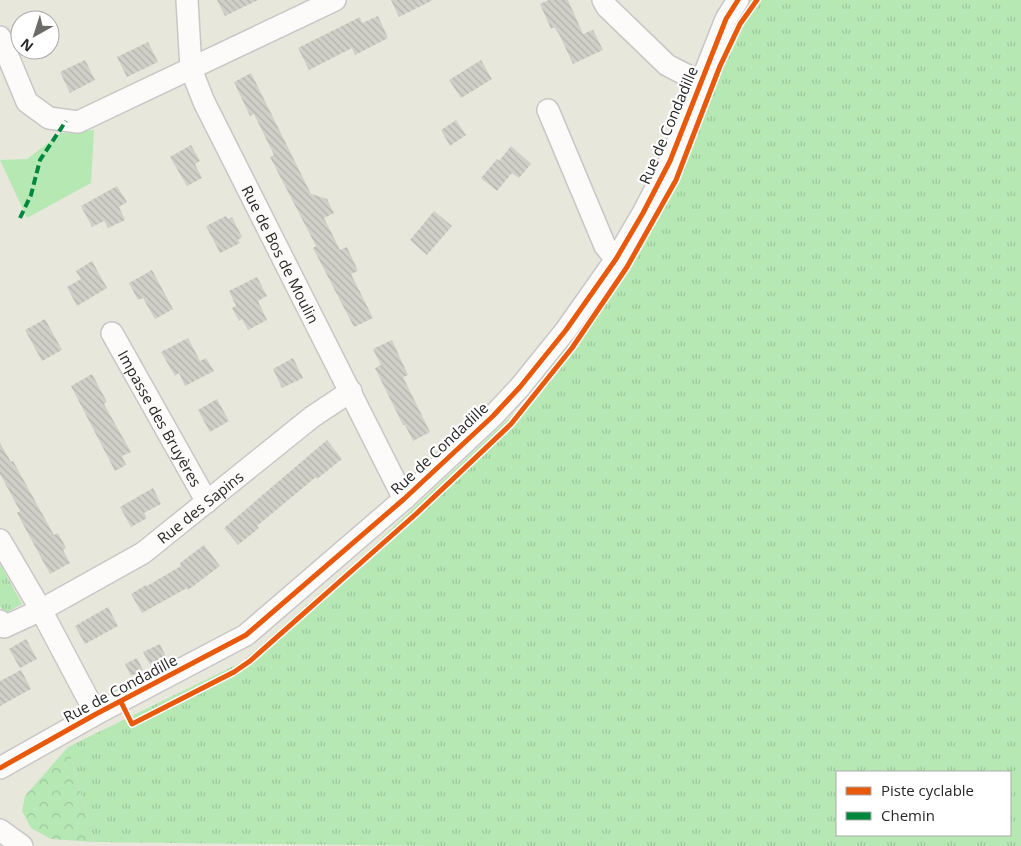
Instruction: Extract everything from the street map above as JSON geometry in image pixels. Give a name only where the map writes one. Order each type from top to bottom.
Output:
[{"type":"street","name":"Rue de Bos de Moulin","points":[[187,0],[191,69],[204,102],[404,499]]},
{"type":"street","points":[[0,37],[27,102],[49,118],[78,122],[335,0]]},
{"type":"street","points":[[603,0],[667,65],[700,82]]},
{"type":"street","name":"Rue de Condadille","points":[[0,768],[96,714],[246,635],[404,499],[493,416],[520,387],[566,330],[616,259],[670,162],[726,19],[738,0]]},
{"type":"street","points":[[548,110],[605,246],[616,259]]},
{"type":"street","name":"Impasse des Bruyères","points":[[112,334],[207,502]]},
{"type":"street","name":"Rue des Sapins","points":[[0,621],[4,627],[41,610],[143,554],[312,417],[351,391]]},
{"type":"street","points":[[0,540],[41,610],[96,714]]},
{"type":"street","points":[[0,830],[22,846]]},
{"type":"green space","points":[[748,0],[1021,0],[1021,846],[439,846],[94,842],[68,747],[242,662],[371,548],[524,404],[627,256],[736,20]]},
{"type":"green space","points":[[94,130],[91,183],[27,218],[0,160],[27,159],[61,133]]},
{"type":"green space","points":[[0,564],[22,604],[4,614],[0,606]]},
{"type":"green space","points":[[68,747],[94,842],[51,839],[31,828],[22,811],[25,796]]},
{"type":"building","points":[[217,0],[258,0],[225,16]]},
{"type":"building","points":[[391,0],[433,0],[399,17]]},
{"type":"building","points":[[549,0],[568,0],[583,34],[593,30],[603,50],[573,64],[559,34],[554,27],[551,29],[540,4]]},
{"type":"building","points":[[378,16],[388,38],[355,55],[352,48],[309,70],[298,48],[360,17],[362,23]]},
{"type":"building","points":[[148,42],[158,62],[127,77],[117,57]]},
{"type":"building","points":[[85,60],[95,80],[70,93],[60,72]]},
{"type":"building","points":[[481,60],[492,79],[461,98],[449,80]]},
{"type":"building","points":[[251,73],[311,194],[327,199],[334,213],[324,218],[340,250],[347,247],[358,271],[351,274],[373,318],[354,327],[313,248],[316,246],[270,157],[274,155],[254,114],[250,116],[234,82]]},
{"type":"building","points":[[456,120],[466,135],[450,146],[441,130]]},
{"type":"building","points":[[191,145],[200,161],[195,164],[202,178],[187,186],[170,157]]},
{"type":"building","points":[[511,146],[531,164],[519,178],[512,173],[497,191],[481,178],[497,159],[499,161]]},
{"type":"building","points":[[117,186],[127,202],[119,207],[125,220],[108,228],[104,221],[92,227],[81,206]]},
{"type":"building","points":[[434,211],[452,226],[427,255],[410,240]]},
{"type":"building","points":[[226,216],[228,219],[232,217],[242,237],[238,240],[240,243],[220,253],[206,226]]},
{"type":"building","points":[[92,261],[107,288],[77,306],[67,287],[81,279],[76,271]]},
{"type":"building","points":[[152,270],[173,309],[155,319],[143,298],[138,300],[129,283]]},
{"type":"building","points":[[257,277],[267,296],[258,301],[267,320],[248,330],[242,319],[239,321],[232,308],[236,306],[229,291]]},
{"type":"building","points":[[45,319],[62,350],[42,361],[25,330]]},
{"type":"building","points":[[188,338],[200,361],[206,358],[214,371],[185,386],[179,373],[175,376],[161,352]]},
{"type":"building","points":[[392,340],[408,375],[403,377],[430,432],[413,441],[375,368],[381,365],[373,349]]},
{"type":"building","points":[[293,358],[303,378],[282,388],[273,369]]},
{"type":"building","points":[[92,374],[107,402],[104,404],[131,452],[122,456],[126,465],[115,471],[71,386]]},
{"type":"building","points":[[217,399],[229,421],[210,432],[198,410]]},
{"type":"building","points":[[327,440],[342,459],[317,479],[316,477],[257,526],[259,528],[238,545],[224,528]]},
{"type":"building","points":[[0,443],[11,462],[13,461],[54,535],[58,533],[66,548],[63,550],[70,563],[50,574],[17,513],[20,511],[0,474]]},
{"type":"building","points":[[153,488],[161,504],[144,513],[147,518],[131,527],[120,507]]},
{"type":"building","points":[[204,545],[220,566],[188,590],[187,588],[142,613],[131,594],[181,566],[180,563]]},
{"type":"building","points":[[108,607],[118,626],[85,644],[75,626]]},
{"type":"building","points":[[26,639],[37,659],[20,668],[9,649]]},
{"type":"building","points":[[160,644],[166,657],[150,665],[143,652]]},
{"type":"building","points":[[137,658],[143,670],[131,676],[125,664]]},
{"type":"building","points":[[21,670],[31,689],[0,706],[0,681]]},
{"type":"marked path","points":[[20,218],[31,195],[40,160],[66,121]]},
{"type":"cycle path","points":[[0,768],[96,714],[246,635],[404,499],[493,416],[520,387],[566,330],[616,259],[670,161],[726,19],[738,0]]},
{"type":"cycle path","points":[[121,702],[132,724],[234,672],[250,661],[416,514],[511,424],[572,348],[627,267],[676,180],[720,66],[740,24],[757,0]]}]
